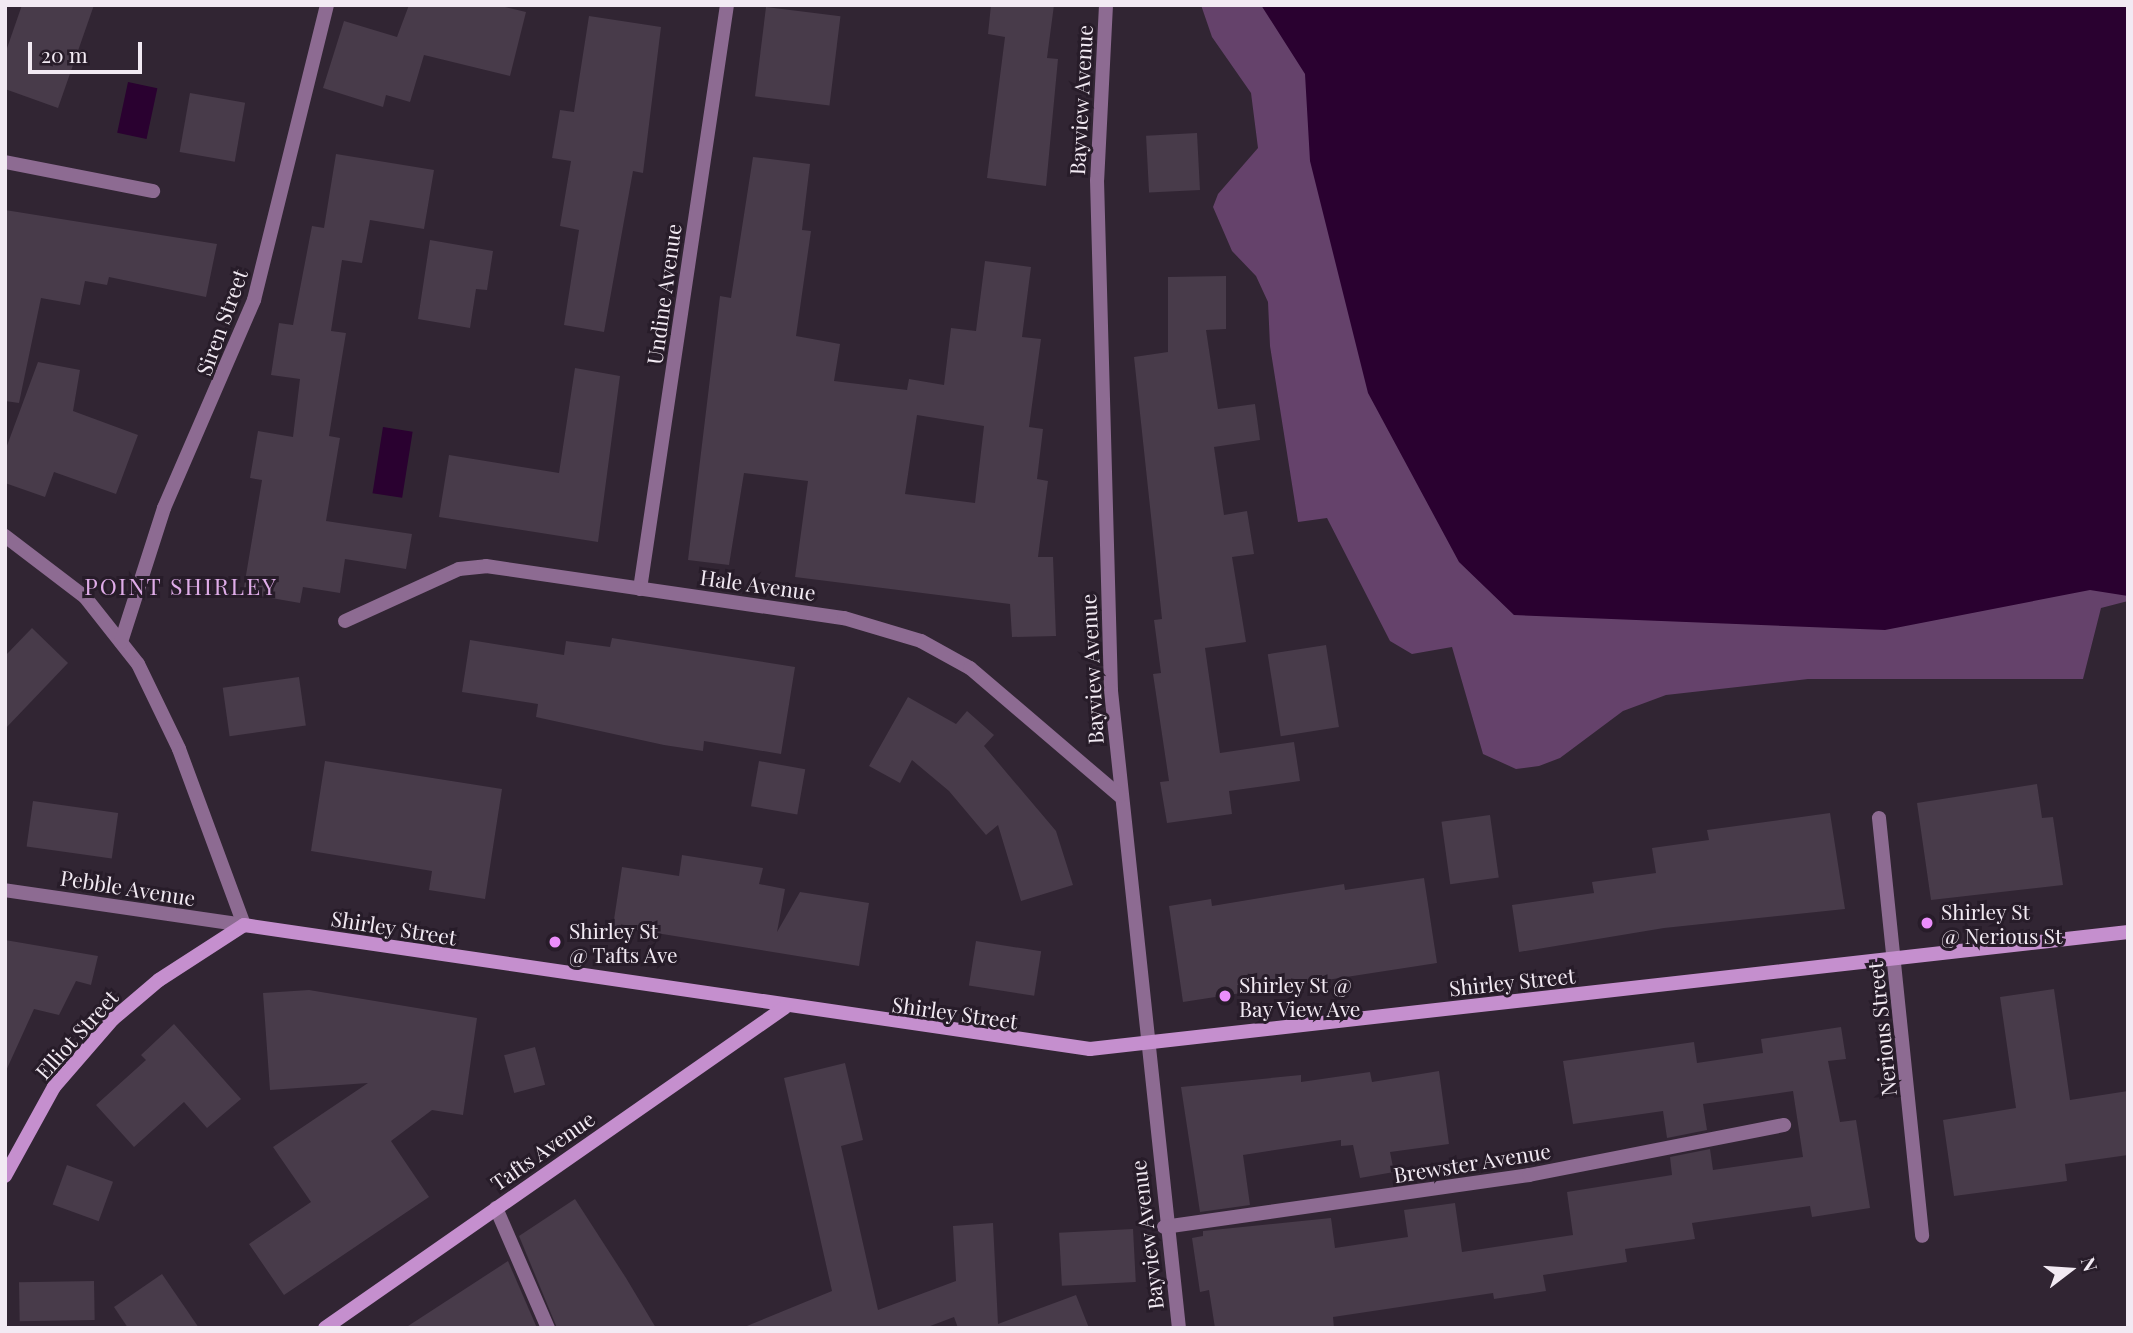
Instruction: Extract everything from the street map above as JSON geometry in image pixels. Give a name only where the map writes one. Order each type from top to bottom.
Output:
[{"type":"main road","name":"Shirley Street","points":[[244,925],[1056,1048],[1148,1043],[2128,932]]},
{"type":"main road","name":"Elliot Street","points":[[5,1176],[54,1087],[113,1019],[159,980],[244,925]]},
{"type":"main road","name":"Tafts Avenue","points":[[324,1328],[784,1008]]},
{"type":"street","name":"Siren Street","points":[[121,642],[168,499],[250,313],[327,5]]},
{"type":"street","name":"Undine Avenue","points":[[640,589],[727,5]]},
{"type":"street","name":"Bayview Avenue","points":[[1106,5],[1097,180],[1110,661],[1120,796],[1148,1043],[1164,1227],[1179,1328]]},
{"type":"street","points":[[5,162],[153,191]]},
{"type":"street","points":[[5,536],[69,582],[121,642],[162,707],[244,925]]},
{"type":"street","name":"Hale Avenue","points":[[345,621],[473,566],[844,618],[921,641],[991,682],[1120,796]]},
{"type":"street","name":"Nerious Street","points":[[1879,818],[1896,958],[1922,1236]]},
{"type":"street","name":"Pebble Avenue","points":[[5,890],[244,925]]},
{"type":"street","name":"Brewster Avenue","points":[[1164,1227],[1529,1174],[1784,1125]]},
{"type":"street","points":[[496,1208],[548,1328]]},
{"type":"shaded area","points":[[1201,5],[2128,5],[2128,601],[2101,608],[2083,679],[1808,679],[1666,695],[1623,711],[1560,758],[1539,766],[1516,769],[1483,754],[1452,647],[1412,654],[1390,641],[1327,518],[1298,522],[1270,346],[1268,302],[1256,276],[1232,251],[1213,207],[1218,194],[1258,148],[1251,93],[1212,37]]},
{"type":"shaded area","points":[[1261,5],[2128,5],[2128,596],[2090,590],[1885,630],[1514,615],[1459,562],[1368,393],[1310,161],[1305,74]]},
{"type":"shaded area","points":[[128,82],[157,88],[147,139],[117,133]]},
{"type":"shaded area","points":[[383,427],[413,432],[402,498],[373,493]]},
{"type":"building","points":[[22,5],[94,5],[58,108],[5,89],[5,54]]},
{"type":"building","points":[[409,5],[497,5],[526,12],[510,76],[424,55],[410,102],[386,95],[383,107],[323,88],[344,21],[397,37]]},
{"type":"building","points":[[991,5],[1054,5],[1047,58],[1058,59],[1046,186],[987,178],[1005,37],[988,34]]},
{"type":"building","points":[[766,7],[840,16],[829,105],[755,96]]},
{"type":"building","points":[[589,16],[661,27],[643,173],[633,171],[604,332],[564,325],[579,230],[560,226],[571,161],[552,158],[560,110],[574,112]]},
{"type":"building","points":[[190,93],[245,103],[235,162],[180,152]]},
{"type":"building","points":[[1197,133],[1200,190],[1149,193],[1146,136]]},
{"type":"building","points":[[336,154],[434,170],[424,229],[370,220],[362,263],[342,260],[331,331],[346,333],[329,436],[340,438],[326,521],[412,534],[406,569],[345,559],[340,593],[303,587],[300,603],[243,593],[262,480],[250,478],[258,431],[293,437],[300,379],[271,375],[279,323],[293,325],[312,226],[324,228]]},
{"type":"building","points":[[753,157],[810,164],[802,230],[811,231],[796,336],[840,344],[834,381],[907,390],[909,379],[944,385],[951,328],[976,331],[985,261],[1031,267],[1022,337],[1041,339],[1029,427],[1043,429],[1037,479],[1048,481],[1038,557],[1053,557],[1056,636],[1012,637],[1010,604],[795,577],[808,481],[744,473],[729,565],[688,560],[720,296],[731,298]],"holes":[[[917,415],[984,426],[975,503],[905,494]]]},
{"type":"building","points":[[5,210],[217,244],[206,297],[109,277],[107,285],[85,281],[80,305],[41,298],[19,403],[5,401]]},
{"type":"building","points":[[430,240],[493,251],[487,290],[476,289],[470,328],[418,319]]},
{"type":"building","points":[[1226,276],[1226,329],[1206,330],[1218,409],[1255,404],[1260,440],[1214,447],[1224,515],[1247,511],[1254,554],[1232,557],[1246,642],[1205,648],[1220,753],[1294,742],[1300,781],[1229,791],[1232,814],[1167,823],[1160,782],[1169,781],[1153,674],[1161,673],[1154,620],[1162,619],[1134,357],[1168,352],[1168,277]]},
{"type":"building","points":[[38,362],[80,370],[73,411],[138,435],[116,494],[54,472],[45,497],[5,483],[5,451]]},
{"type":"building","points":[[575,368],[620,376],[598,542],[439,517],[449,455],[559,473]]},
{"type":"building","points":[[32,628],[68,663],[5,729],[5,656]]},
{"type":"building","points":[[612,638],[795,667],[781,754],[704,741],[703,751],[664,745],[536,717],[538,704],[462,692],[470,640],[564,655],[566,641],[610,647]]},
{"type":"building","points":[[1326,645],[1339,727],[1281,736],[1268,654]]},
{"type":"building","points":[[299,677],[306,726],[230,736],[223,688]]},
{"type":"building","points":[[908,697],[956,724],[967,711],[994,735],[984,746],[1056,831],[1073,885],[1021,901],[998,825],[986,835],[949,791],[912,760],[900,783],[869,766]]},
{"type":"building","points":[[325,761],[502,789],[485,899],[429,890],[432,871],[311,851]]},
{"type":"building","points":[[759,761],[805,769],[797,814],[751,806]]},
{"type":"building","points":[[2037,784],[2042,818],[2053,817],[2063,885],[1931,900],[1917,803]]},
{"type":"building","points":[[33,801],[118,813],[112,859],[27,847]]},
{"type":"building","points":[[1830,813],[1845,909],[1664,928],[1519,952],[1512,905],[1594,893],[1592,882],[1656,873],[1652,848],[1709,840],[1707,830]]},
{"type":"building","points":[[1490,815],[1499,877],[1450,884],[1441,822]]},
{"type":"building","points":[[682,855],[763,868],[759,884],[785,889],[777,932],[800,892],[869,903],[859,966],[613,926],[622,867],[679,876]]},
{"type":"building","points":[[1424,878],[1437,963],[1183,1002],[1169,906],[1211,899],[1212,906],[1344,884],[1345,890]]},
{"type":"building","points":[[5,940],[98,956],[91,985],[76,981],[59,1015],[34,1009],[5,1073]]},
{"type":"building","points":[[976,941],[1041,951],[1034,996],[969,985]]},
{"type":"building","points":[[2054,989],[2070,1100],[2128,1091],[2128,1155],[2065,1164],[2067,1181],[1954,1196],[1943,1120],[2016,1108],[2000,997]]},
{"type":"building","points":[[309,990],[477,1018],[463,1115],[432,1110],[391,1141],[429,1197],[284,1295],[249,1244],[311,1202],[273,1147],[368,1083],[270,1090],[263,993]]},
{"type":"building","points":[[174,1024],[241,1099],[207,1128],[184,1102],[134,1147],[96,1105],[146,1060],[141,1055]]},
{"type":"building","points":[[1841,1027],[1846,1059],[1828,1061],[1840,1122],[1856,1120],[1870,1208],[1812,1217],[1810,1206],[1692,1223],[1695,1239],[1625,1249],[1627,1262],[1543,1275],[1546,1291],[1494,1299],[1493,1293],[1333,1317],[1334,1328],[1215,1328],[1209,1290],[1200,1292],[1192,1238],[1203,1236],[1203,1231],[1331,1218],[1335,1248],[1408,1237],[1404,1210],[1455,1203],[1462,1252],[1573,1235],[1567,1192],[1672,1175],[1670,1157],[1710,1149],[1713,1170],[1803,1157],[1793,1091],[1703,1104],[1707,1130],[1667,1138],[1663,1111],[1573,1124],[1563,1061],[1694,1042],[1697,1063],[1763,1053],[1761,1039]]},
{"type":"building","points":[[535,1047],[545,1085],[514,1093],[504,1055]]},
{"type":"building","points":[[845,1063],[863,1140],[841,1146],[878,1310],[956,1281],[953,1226],[993,1223],[998,1324],[1076,1295],[1089,1328],[958,1328],[954,1317],[925,1328],[742,1328],[832,1291],[784,1078]]},
{"type":"building","points":[[1439,1071],[1449,1144],[1390,1152],[1394,1172],[1360,1178],[1353,1145],[1341,1146],[1341,1140],[1243,1155],[1250,1205],[1200,1212],[1181,1087],[1301,1075],[1301,1082],[1370,1072],[1372,1082]]},
{"type":"building","points":[[67,1165],[113,1182],[99,1221],[53,1204]]},
{"type":"building","points":[[575,1199],[656,1328],[557,1328],[519,1236]]},
{"type":"building","points":[[1133,1229],[1136,1282],[1062,1286],[1059,1233]]},
{"type":"building","points":[[508,1261],[537,1328],[405,1328]]},
{"type":"building","points":[[162,1274],[199,1328],[128,1328],[114,1307]]},
{"type":"building","points":[[94,1281],[95,1320],[20,1321],[19,1282]]},
{"type":"place","name":"Shirley St @ Nerious St","points":[[1927,923]]},
{"type":"place","name":"Shirley St @ Tafts Ave","points":[[555,942]]},
{"type":"place","name":"Shirley St @ Bay View Ave","points":[[1225,996]]},
{"type":"district","name":"POINT SHIRLEY","points":[[181,586]]}]
